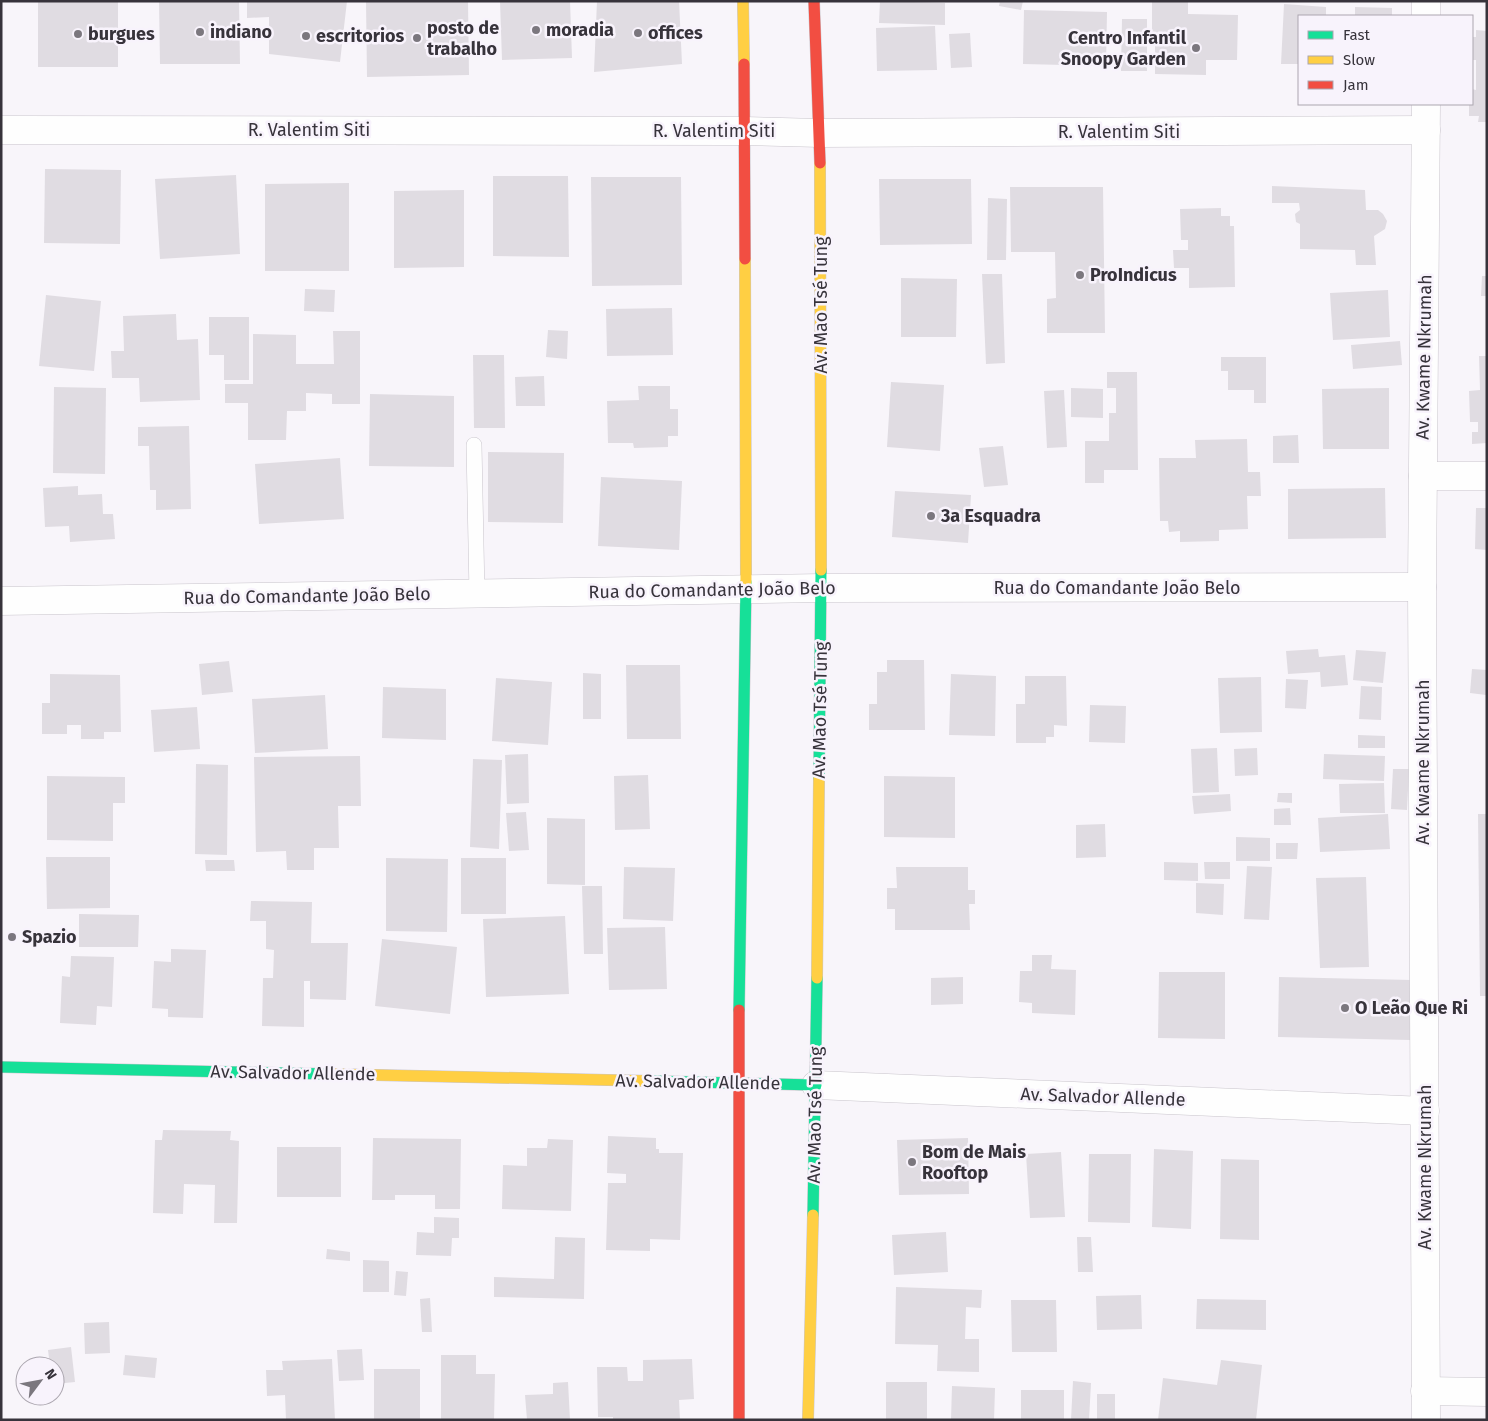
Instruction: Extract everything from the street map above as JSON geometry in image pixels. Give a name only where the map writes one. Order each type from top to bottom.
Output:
[{"type":"main road","points":[[739,1420],[738,1083],[746,590],[743,1]]},
{"type":"main road","name":"Av. Mao Tsé Tung","points":[[808,1420],[816,1085],[821,588],[820,133],[814,1]]},
{"type":"main road","name":"Av. Salvador Allende","points":[[1,1067],[816,1085]]},
{"type":"street","points":[[1426,1],[1426,15]]},
{"type":"street","name":"R. Valentim Siti","points":[[1,130],[745,131],[820,133],[1426,117]]},
{"type":"street","name":"Av. Kwame Nkrumah","points":[[1426,117],[1422,587],[1426,1420]]},
{"type":"street","points":[[1423,476],[1487,476]]},
{"type":"street","name":"Rua do Comandante João Belo","points":[[1,601],[821,588],[1422,587]]},
{"type":"street","name":"Av. Salvador Allende","points":[[816,1085],[1424,1111]]},
{"type":"street","points":[[1425,1391],[1487,1392]]},
{"type":"lane","points":[[474,445],[477,594]]},
{"type":"building","name":"burgues","points":[[38,1],[118,1],[118,67],[38,67]]},
{"type":"building","name":"indiano","points":[[159,1],[239,1],[240,64],[160,64]]},
{"type":"building","name":"escritorios","points":[[247,1],[347,1],[340,62],[269,54],[269,17],[247,18]]},
{"type":"building","name":"posto de trabalho","points":[[366,1],[468,1],[469,75],[367,77]]},
{"type":"building","name":"moradia","points":[[500,1],[570,1],[572,58],[502,60]]},
{"type":"building","name":"offices","points":[[597,1],[679,1],[682,64],[594,72]]},
{"type":"building","points":[[880,1],[945,3],[945,25],[879,23]]},
{"type":"building","points":[[1000,1],[1023,1],[1021,10],[999,6]]},
{"type":"building","name":"Centro Infantil Snoopy Garden","points":[[1152,1],[1188,1],[1188,14],[1238,15],[1237,60],[1206,60],[1206,75],[1155,74],[1155,35],[1152,35]]},
{"type":"building","points":[[1284,4],[1326,7],[1326,15],[1298,15],[1298,64],[1281,64]]},
{"type":"building","points":[[1355,7],[1392,8],[1392,15],[1355,15]]},
{"type":"building","points":[[1024,10],[1107,12],[1106,66],[1023,64]]},
{"type":"building","points":[[1122,19],[1147,19],[1147,71],[1121,71]]},
{"type":"building","points":[[935,26],[937,70],[877,71],[876,28]]},
{"type":"building","points":[[1476,30],[1487,31],[1487,122],[1478,122],[1479,116],[1469,116],[1469,105],[1473,105],[1473,89],[1476,90],[1476,60],[1473,60],[1473,37],[1476,37]]},
{"type":"building","points":[[970,33],[972,67],[951,68],[949,34]]},
{"type":"building","points":[[45,169],[121,170],[120,244],[44,243]]},
{"type":"building","points":[[236,175],[240,254],[160,259],[155,179]]},
{"type":"building","points":[[493,176],[568,176],[569,257],[493,256]]},
{"type":"building","points":[[591,177],[681,177],[682,285],[592,286]]},
{"type":"building","points":[[879,179],[971,179],[972,244],[880,245]]},
{"type":"building","points":[[349,183],[349,271],[265,271],[265,184]]},
{"type":"building","points":[[1272,186],[1365,190],[1366,210],[1378,210],[1387,221],[1385,229],[1374,236],[1376,265],[1356,265],[1355,250],[1300,249],[1300,224],[1296,222],[1295,214],[1300,210],[1299,203],[1272,203]]},
{"type":"building","name":"ProIndicus","points":[[1010,187],[1103,187],[1105,333],[1047,333],[1047,299],[1056,298],[1055,252],[1011,252]]},
{"type":"building","points":[[464,190],[464,267],[394,268],[394,191]]},
{"type":"building","points":[[988,198],[1007,199],[1006,260],[987,260]]},
{"type":"building","points":[[1221,208],[1221,216],[1230,216],[1230,226],[1234,226],[1235,287],[1189,288],[1189,268],[1174,268],[1173,250],[1188,250],[1188,240],[1181,240],[1180,209]]},
{"type":"building","points":[[982,274],[1002,274],[1005,363],[986,364]]},
{"type":"building","points":[[1482,276],[1487,276],[1487,296],[1481,296]]},
{"type":"building","points":[[901,278],[957,279],[956,337],[901,337]]},
{"type":"building","points":[[305,289],[335,290],[334,312],[304,311]]},
{"type":"building","points":[[1388,290],[1390,337],[1333,340],[1330,293]]},
{"type":"building","points":[[46,295],[101,301],[94,371],[39,366]]},
{"type":"building","points":[[672,308],[673,355],[607,356],[606,309]]},
{"type":"building","points":[[176,314],[177,340],[198,339],[200,400],[140,402],[139,378],[112,378],[111,351],[124,351],[123,316]]},
{"type":"building","points":[[209,317],[249,317],[249,380],[224,380],[224,355],[209,355]]},
{"type":"building","points":[[548,330],[568,331],[567,359],[546,357]]},
{"type":"building","points":[[333,331],[360,331],[360,404],[332,404],[332,394],[306,393],[306,411],[287,411],[286,440],[248,440],[248,403],[225,403],[225,384],[253,384],[253,334],[296,335],[296,364],[334,364]]},
{"type":"building","points":[[1400,341],[1402,365],[1353,369],[1351,345]]},
{"type":"building","points":[[473,355],[504,355],[505,428],[474,428]]},
{"type":"building","points":[[1479,356],[1487,356],[1487,443],[1472,444],[1472,432],[1478,432],[1478,422],[1470,422],[1469,391],[1480,390]]},
{"type":"building","points":[[1221,357],[1266,357],[1266,403],[1254,403],[1254,390],[1228,390],[1228,371],[1221,371]]},
{"type":"building","points":[[1107,372],[1137,372],[1138,470],[1104,470],[1104,483],[1085,483],[1085,441],[1109,441],[1109,413],[1116,413],[1116,388],[1107,388]]},
{"type":"building","points":[[544,376],[545,406],[516,406],[515,377]]},
{"type":"building","points":[[891,382],[944,385],[940,451],[887,447]]},
{"type":"building","points":[[638,386],[670,386],[670,409],[678,409],[678,436],[668,436],[668,447],[634,448],[633,443],[608,443],[607,401],[639,400]]},
{"type":"building","points":[[54,387],[106,388],[105,474],[53,473]]},
{"type":"building","points":[[1071,388],[1103,389],[1103,418],[1071,417]]},
{"type":"building","points":[[1389,388],[1389,449],[1323,449],[1322,389]]},
{"type":"building","points":[[1064,390],[1067,447],[1047,448],[1044,391]]},
{"type":"building","points":[[370,394],[454,396],[454,467],[369,466]]},
{"type":"building","points":[[189,426],[191,509],[156,510],[156,490],[150,490],[149,446],[138,446],[138,427]]},
{"type":"building","points":[[1298,435],[1299,463],[1273,463],[1273,436]]},
{"type":"building","points":[[1247,439],[1248,472],[1260,472],[1261,496],[1247,496],[1248,529],[1219,530],[1219,541],[1180,542],[1180,531],[1169,532],[1168,521],[1160,521],[1159,458],[1196,458],[1195,440]]},
{"type":"building","points":[[1003,446],[1008,485],[984,487],[979,448]]},
{"type":"building","points":[[488,452],[564,453],[563,523],[488,522]]},
{"type":"building","points":[[340,458],[344,519],[259,524],[255,464]]},
{"type":"building","points":[[601,477],[682,481],[679,550],[598,546]]},
{"type":"building","points":[[78,486],[78,495],[102,494],[103,514],[113,514],[115,539],[70,542],[69,526],[45,527],[43,488]]},
{"type":"building","points":[[1385,488],[1386,538],[1288,539],[1288,489]]},
{"type":"building","name":"3a Esquadra","points":[[895,491],[971,495],[968,543],[892,537]]},
{"type":"building","points":[[1476,508],[1487,508],[1487,550],[1475,549]]},
{"type":"building","points":[[1318,649],[1319,657],[1345,655],[1348,685],[1321,687],[1320,672],[1288,674],[1286,651]]},
{"type":"building","points":[[1356,650],[1386,652],[1383,683],[1353,680]]},
{"type":"building","points":[[887,660],[924,660],[925,730],[869,730],[869,704],[877,704],[877,672],[887,672]]},
{"type":"building","points":[[229,661],[233,692],[202,695],[199,664]]},
{"type":"building","points":[[626,665],[680,665],[681,739],[627,739]]},
{"type":"building","points":[[1472,669],[1487,670],[1486,695],[1470,693]]},
{"type":"building","points":[[583,673],[601,674],[601,719],[583,719]]},
{"type":"building","points":[[50,674],[120,675],[121,732],[104,732],[104,739],[81,739],[81,725],[67,725],[67,734],[42,734],[42,703],[50,703]]},
{"type":"building","points":[[951,674],[996,676],[995,736],[949,735]]},
{"type":"building","points":[[1025,676],[1066,676],[1067,726],[1054,725],[1054,737],[1046,737],[1046,743],[1016,743],[1016,704],[1025,704]]},
{"type":"building","points":[[1261,677],[1262,732],[1220,733],[1218,678]]},
{"type":"building","points":[[496,678],[552,682],[548,745],[492,741]]},
{"type":"building","points":[[1286,679],[1308,680],[1306,709],[1285,708]]},
{"type":"building","points":[[1361,686],[1382,687],[1381,720],[1359,719]]},
{"type":"building","points":[[383,687],[446,689],[446,740],[382,738]]},
{"type":"building","points":[[325,695],[328,749],[255,753],[252,699]]},
{"type":"building","points":[[1090,705],[1126,706],[1125,743],[1089,742]]},
{"type":"building","points":[[197,707],[200,749],[154,752],[151,710]]},
{"type":"building","points":[[1358,735],[1385,736],[1385,748],[1358,748]]},
{"type":"building","points":[[1217,748],[1219,792],[1193,793],[1191,749]]},
{"type":"building","points":[[1257,748],[1258,775],[1235,776],[1234,749]]},
{"type":"building","points":[[528,754],[529,803],[507,804],[505,755]]},
{"type":"building","points":[[1324,754],[1385,756],[1384,781],[1323,779]]},
{"type":"building","points":[[360,756],[361,806],[338,806],[339,848],[314,848],[314,870],[287,870],[286,851],[256,852],[254,757]]},
{"type":"building","points":[[473,759],[502,760],[499,849],[470,847]]},
{"type":"building","points":[[196,764],[228,765],[227,855],[195,854]]},
{"type":"building","points":[[1393,769],[1409,769],[1407,810],[1391,809]]},
{"type":"building","points":[[648,775],[650,829],[615,830],[614,776]]},
{"type":"building","points":[[47,776],[125,777],[125,803],[113,803],[113,841],[47,840]]},
{"type":"building","points":[[884,776],[955,777],[955,838],[884,837]]},
{"type":"building","points":[[1384,783],[1385,813],[1340,813],[1339,784]]},
{"type":"building","points":[[1278,793],[1292,793],[1292,803],[1277,802]]},
{"type":"building","points":[[1230,794],[1231,811],[1194,814],[1192,796]]},
{"type":"building","points":[[1290,808],[1291,825],[1274,825],[1274,809]]},
{"type":"building","points":[[526,812],[529,850],[509,851],[506,813]]},
{"type":"building","points":[[1388,814],[1390,849],[1320,852],[1318,818]]},
{"type":"building","points":[[1478,814],[1487,814],[1487,996],[1480,996]]},
{"type":"building","points":[[547,818],[585,819],[585,885],[547,884]]},
{"type":"building","points":[[1105,824],[1106,857],[1076,858],[1076,825]]},
{"type":"building","points":[[1236,837],[1270,838],[1270,861],[1236,861]]},
{"type":"building","points":[[1276,843],[1298,843],[1297,859],[1276,859]]},
{"type":"building","points":[[46,857],[110,857],[110,908],[47,909]]},
{"type":"building","points":[[386,858],[448,859],[447,932],[386,931]]},
{"type":"building","points":[[461,858],[506,858],[506,914],[461,914]]},
{"type":"building","points":[[205,860],[234,860],[235,871],[206,871]]},
{"type":"building","points":[[1164,862],[1198,863],[1198,881],[1164,880]]},
{"type":"building","points":[[1204,862],[1230,862],[1230,879],[1205,879]]},
{"type":"building","points":[[1247,866],[1272,867],[1269,920],[1244,919]]},
{"type":"building","points":[[624,867],[675,868],[673,921],[623,919]]},
{"type":"building","points":[[896,867],[968,867],[968,890],[975,890],[975,904],[969,904],[970,930],[895,930],[895,909],[887,909],[887,888],[897,888]]},
{"type":"building","points":[[1366,877],[1369,967],[1320,968],[1316,878]]},
{"type":"building","points":[[1196,883],[1224,884],[1223,915],[1196,913]]},
{"type":"building","points":[[582,886],[602,886],[603,954],[584,954]]},
{"type":"building","points":[[251,901],[312,902],[311,943],[348,943],[346,1000],[310,999],[310,981],[304,981],[304,1027],[262,1026],[263,978],[273,978],[274,950],[266,949],[266,921],[250,921]]},
{"type":"building","points":[[79,914],[139,915],[138,947],[79,947]]},
{"type":"building","points":[[565,916],[569,994],[486,997],[483,919]]},
{"type":"building","points":[[665,927],[667,989],[609,990],[607,928]]},
{"type":"building","points":[[382,939],[457,947],[450,1014],[375,1006]]},
{"type":"building","points":[[171,949],[206,950],[203,1018],[168,1017],[168,1009],[152,1008],[154,961],[171,962]]},
{"type":"building","points":[[1032,955],[1052,955],[1051,969],[1076,970],[1075,1015],[1032,1013],[1032,1003],[1019,1002],[1020,971],[1032,971]]},
{"type":"building","points":[[71,956],[114,957],[112,1007],[97,1006],[96,1025],[60,1023],[62,976],[70,977]]},
{"type":"building","points":[[1159,972],[1225,972],[1225,1039],[1158,1038]]},
{"type":"building","points":[[963,977],[963,1004],[931,1005],[931,978]]},
{"type":"building","name":"O Leão Que Ri","points":[[1279,977],[1412,980],[1410,1040],[1278,1037]]},
{"type":"building","points":[[163,1130],[231,1131],[230,1140],[239,1141],[237,1223],[214,1223],[215,1185],[184,1184],[183,1214],[153,1213],[155,1140],[162,1140]]},
{"type":"building","points":[[608,1136],[656,1138],[656,1149],[659,1149],[659,1153],[683,1153],[680,1240],[650,1239],[650,1251],[606,1250],[608,1183],[626,1183],[626,1174],[607,1173]]},
{"type":"building","points":[[373,1138],[461,1139],[460,1209],[435,1209],[435,1195],[395,1195],[395,1200],[372,1200]]},
{"type":"building","points":[[968,1138],[969,1194],[899,1195],[897,1140]]},
{"type":"building","points":[[548,1139],[573,1140],[571,1211],[502,1209],[503,1165],[527,1166],[527,1148],[547,1148]]},
{"type":"building","points":[[277,1147],[341,1147],[341,1197],[277,1197]]},
{"type":"building","points":[[1154,1149],[1193,1151],[1191,1229],[1152,1227]]},
{"type":"building","points":[[1061,1152],[1065,1217],[1030,1218],[1026,1154]]},
{"type":"building","points":[[1089,1154],[1131,1154],[1130,1223],[1088,1222]]},
{"type":"building","points":[[1221,1159],[1259,1160],[1259,1240],[1220,1239]]},
{"type":"building","points":[[434,1217],[459,1218],[459,1238],[452,1238],[451,1256],[416,1255],[417,1232],[434,1233]]},
{"type":"building","points":[[946,1232],[948,1272],[894,1275],[892,1235]]},
{"type":"building","points":[[555,1237],[585,1238],[584,1299],[494,1297],[494,1277],[554,1279]]},
{"type":"building","points":[[1077,1237],[1091,1237],[1093,1272],[1078,1272]]},
{"type":"building","points":[[327,1249],[350,1252],[350,1261],[326,1259]]},
{"type":"building","points":[[363,1260],[389,1261],[389,1292],[363,1292]]},
{"type":"building","points":[[396,1271],[408,1272],[406,1296],[394,1295]]},
{"type":"building","points":[[896,1287],[982,1290],[981,1308],[966,1307],[965,1339],[979,1339],[979,1372],[937,1371],[938,1345],[895,1344]]},
{"type":"building","points":[[1141,1295],[1142,1329],[1097,1330],[1096,1296]]},
{"type":"building","points":[[430,1298],[432,1332],[422,1332],[420,1299]]},
{"type":"building","points":[[1197,1299],[1266,1300],[1266,1330],[1196,1329]]},
{"type":"building","points":[[1011,1300],[1056,1300],[1057,1352],[1012,1352]]},
{"type":"building","points":[[109,1322],[110,1353],[85,1354],[84,1323]]},
{"type":"building","points":[[71,1347],[75,1382],[65,1383],[65,1356],[49,1356],[48,1350]]},
{"type":"building","points":[[362,1349],[364,1380],[339,1381],[337,1350]]},
{"type":"building","points":[[125,1355],[157,1358],[155,1378],[123,1375]]},
{"type":"building","points":[[441,1355],[476,1355],[476,1374],[495,1374],[494,1420],[441,1420]]},
{"type":"building","points":[[332,1359],[335,1420],[286,1420],[285,1395],[267,1396],[266,1370],[283,1370],[282,1361]]},
{"type":"building","points":[[692,1359],[694,1399],[679,1400],[680,1420],[613,1420],[613,1417],[598,1417],[597,1367],[627,1367],[628,1381],[643,1381],[643,1360]]},
{"type":"building","points":[[1221,1360],[1262,1365],[1256,1420],[1158,1420],[1163,1378],[1217,1385]]},
{"type":"building","points":[[374,1369],[420,1369],[420,1420],[374,1420]]},
{"type":"building","points":[[1073,1381],[1091,1383],[1089,1420],[1071,1420]]},
{"type":"building","points":[[568,1382],[570,1420],[527,1420],[525,1395],[553,1394],[553,1383]]},
{"type":"building","points":[[886,1382],[927,1382],[927,1420],[886,1420]]},
{"type":"building","points":[[952,1386],[995,1388],[994,1420],[951,1420]]},
{"type":"building","points":[[1021,1390],[1064,1390],[1064,1420],[1021,1420]]},
{"type":"building","points":[[1097,1394],[1115,1394],[1115,1420],[1097,1420]]},
{"type":"traffic: fast","points":[[819,778],[821,570]]},
{"type":"traffic: fast","points":[[739,1010],[746,582]]},
{"type":"traffic: fast","points":[[813,1215],[817,978]]},
{"type":"traffic: fast","points":[[1,1067],[330,1074]]},
{"type":"traffic: fast","points":[[652,1081],[816,1085]]},
{"type":"traffic: slow","points":[[743,1],[744,64]]},
{"type":"traffic: slow","points":[[820,163],[821,570]]},
{"type":"traffic: slow","points":[[745,259],[746,582]]},
{"type":"traffic: slow","points":[[817,978],[819,778]]},
{"type":"traffic: slow","points":[[330,1074],[652,1081]]},
{"type":"traffic: slow","points":[[808,1420],[813,1215]]},
{"type":"traffic: jam","points":[[814,1],[820,163]]},
{"type":"traffic: jam","points":[[744,64],[745,259]]},
{"type":"traffic: jam","points":[[739,1010],[739,1420]]},
{"type":"place","name":"moradia","points":[[536,30]]},
{"type":"place","name":"indiano","points":[[200,32]]},
{"type":"place","name":"offices","points":[[638,33]]},
{"type":"place","name":"burgues","points":[[78,34]]},
{"type":"place","name":"escritorios","points":[[306,36]]},
{"type":"place","name":"posto de trabalho","points":[[417,38]]},
{"type":"place","name":"Centro Infantil Snoopy Garden","points":[[1196,48]]},
{"type":"place","name":"ProIndicus","points":[[1080,275]]},
{"type":"place","name":"3a Esquadra","points":[[931,516]]},
{"type":"place","name":"Spazio","points":[[12,937]]},
{"type":"place","name":"O Leão Que Ri","points":[[1345,1008]]},
{"type":"place","name":"Bom de Mais Rooftop","points":[[912,1162]]}]
